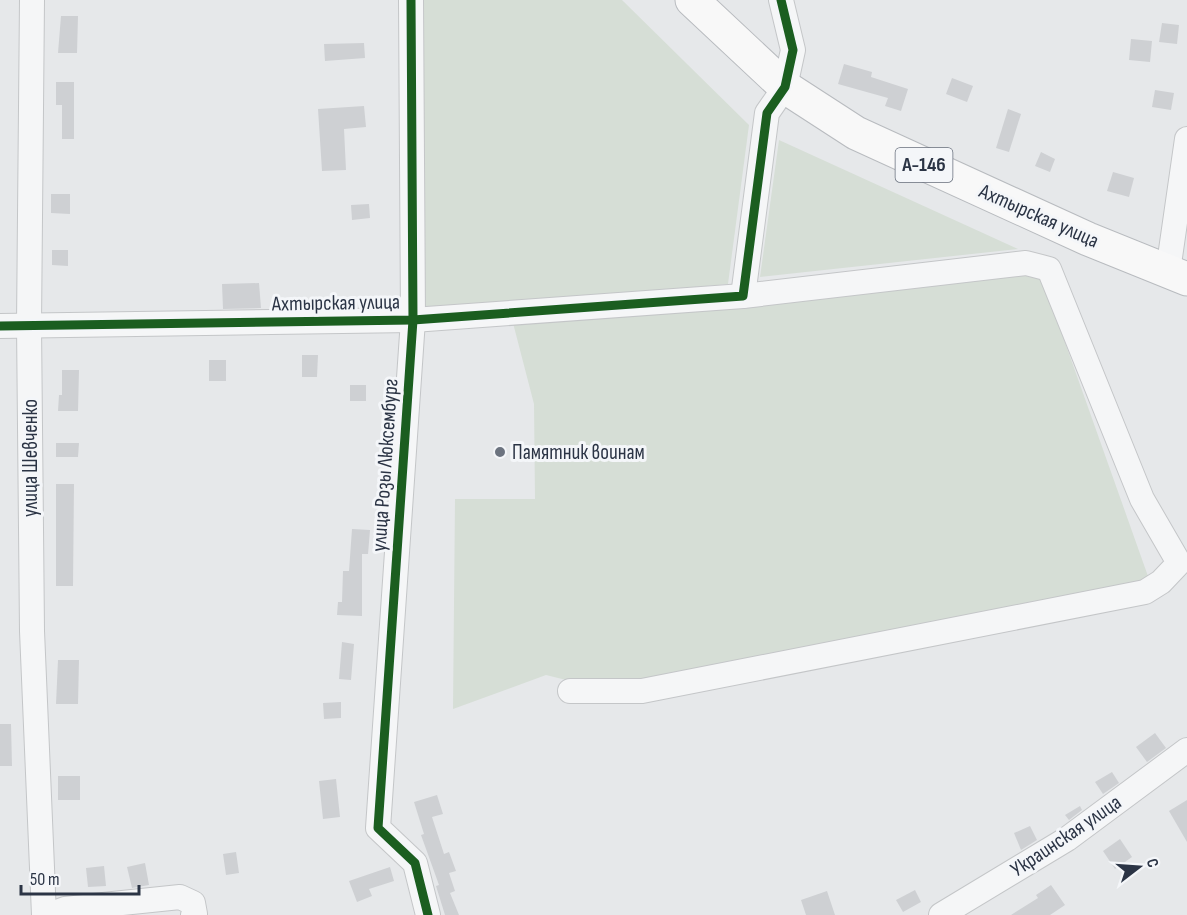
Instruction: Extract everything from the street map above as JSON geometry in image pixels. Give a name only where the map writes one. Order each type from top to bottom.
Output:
[{"type":"highway","name":"Ахтырская улица","points":[[692,0],[785,87],[856,133],[957,180],[1178,275]]},
{"type":"street","name":"улица Шевченко","points":[[32,0],[29,325],[32,631],[44,915]]},
{"type":"street","name":"улица Розы Люксембург","points":[[411,0],[413,320],[378,828],[415,863],[428,915]]},
{"type":"street","points":[[743,296],[767,113],[785,87],[793,50],[782,0]]},
{"type":"street","points":[[1178,275],[1187,139]]},
{"type":"street","name":"Ахтырская улица","points":[[0,326],[413,320],[743,296],[1026,263],[1048,269],[1142,499],[1179,563],[1161,582],[1145,592],[642,691],[570,691]]},
{"type":"street","name":"Украинская улица","points":[[941,915],[1067,839],[1187,750]]},
{"type":"street","points":[[49,915],[65,909],[180,897],[193,903],[194,915]]},
{"type":"shaded area","points":[[421,0],[622,0],[749,125],[728,284],[424,313]]},
{"type":"shaded area","points":[[779,140],[1018,249],[760,277]]},
{"type":"shaded area","points":[[1040,272],[1149,579],[1102,595],[598,688],[546,675],[453,709],[455,499],[535,499],[534,404],[513,323]]},
{"type":"building","points":[[61,16],[78,16],[77,53],[58,53]]},
{"type":"building","points":[[1162,23],[1179,25],[1177,44],[1159,42]]},
{"type":"building","points":[[1131,39],[1152,41],[1150,62],[1129,60]]},
{"type":"building","points":[[364,43],[365,58],[325,61],[324,44]]},
{"type":"building","points":[[844,64],[872,72],[871,77],[908,89],[901,111],[885,106],[888,98],[838,84]]},
{"type":"building","points":[[952,78],[973,86],[967,102],[946,94]]},
{"type":"building","points":[[56,82],[74,82],[74,139],[62,139],[62,105],[56,105]]},
{"type":"building","points":[[1155,90],[1174,93],[1171,110],[1152,107]]},
{"type":"building","points":[[364,106],[366,127],[344,129],[346,170],[322,171],[318,109]]},
{"type":"building","points":[[1008,109],[1021,114],[1009,152],[996,148]]},
{"type":"building","points":[[1041,152],[1055,159],[1050,172],[1035,166]]},
{"type":"building","points":[[1113,172],[1134,178],[1129,197],[1107,191]]},
{"type":"building","points":[[51,194],[70,194],[70,214],[51,213]]},
{"type":"building","points":[[369,204],[370,218],[352,220],[351,205]]},
{"type":"building","points":[[52,250],[68,250],[68,266],[52,265]]},
{"type":"building","points":[[259,283],[261,308],[223,309],[222,284]]},
{"type":"building","points":[[302,355],[318,355],[317,377],[302,377]]},
{"type":"building","points":[[209,360],[226,360],[226,381],[209,381]]},
{"type":"building","points":[[62,370],[79,370],[78,411],[58,411],[59,395],[62,395]]},
{"type":"building","points":[[350,385],[366,385],[366,401],[350,401]]},
{"type":"building","points":[[56,443],[79,443],[78,457],[56,457]]},
{"type":"building","points":[[56,484],[74,484],[73,586],[56,586]]},
{"type":"building","points":[[352,529],[370,530],[368,554],[362,554],[362,616],[337,615],[338,602],[342,602],[343,571],[349,571]]},
{"type":"building","points":[[342,642],[354,644],[351,680],[339,679]]},
{"type":"building","points":[[58,660],[79,660],[78,704],[56,704]]},
{"type":"building","points":[[341,702],[341,718],[324,719],[323,703]]},
{"type":"building","points":[[0,724],[11,724],[12,766],[0,766]]},
{"type":"building","points":[[1155,733],[1166,748],[1147,762],[1136,747]]},
{"type":"building","points":[[1112,772],[1119,783],[1103,794],[1095,782]]},
{"type":"building","points":[[58,776],[80,776],[80,800],[58,800]]},
{"type":"building","points":[[336,779],[340,817],[323,819],[319,781]]},
{"type":"building","points":[[437,795],[443,814],[432,817],[444,854],[449,852],[456,871],[449,873],[455,891],[450,893],[459,915],[445,915],[436,886],[439,885],[421,835],[424,834],[414,802]]},
{"type":"building","points":[[1187,800],[1187,842],[1169,811]]},
{"type":"building","points":[[1080,806],[1082,810],[1069,820],[1065,815]]},
{"type":"building","points":[[1030,826],[1037,840],[1021,850],[1014,833]]},
{"type":"building","points":[[1120,839],[1132,857],[1115,869],[1103,851]]},
{"type":"building","points":[[236,852],[239,873],[226,875],[223,854]]},
{"type":"building","points":[[145,863],[149,885],[132,888],[127,867]]},
{"type":"building","points":[[104,866],[106,886],[88,887],[86,868]]},
{"type":"building","points":[[390,867],[394,881],[369,889],[372,896],[357,902],[349,881]]},
{"type":"building","points":[[1051,885],[1065,905],[1050,915],[1011,915],[1038,898],[1036,895]]},
{"type":"building","points":[[915,890],[921,902],[903,912],[896,900]]},
{"type":"building","points":[[827,891],[835,915],[806,915],[801,900]]},
{"type":"cycle path","points":[[411,0],[413,320],[378,828],[415,863],[428,915]]},
{"type":"cycle path","points":[[0,326],[413,320],[743,296],[767,113],[785,87],[793,50],[781,0]]},
{"type":"place","name":"Памятник воинам","points":[[500,452]]}]
